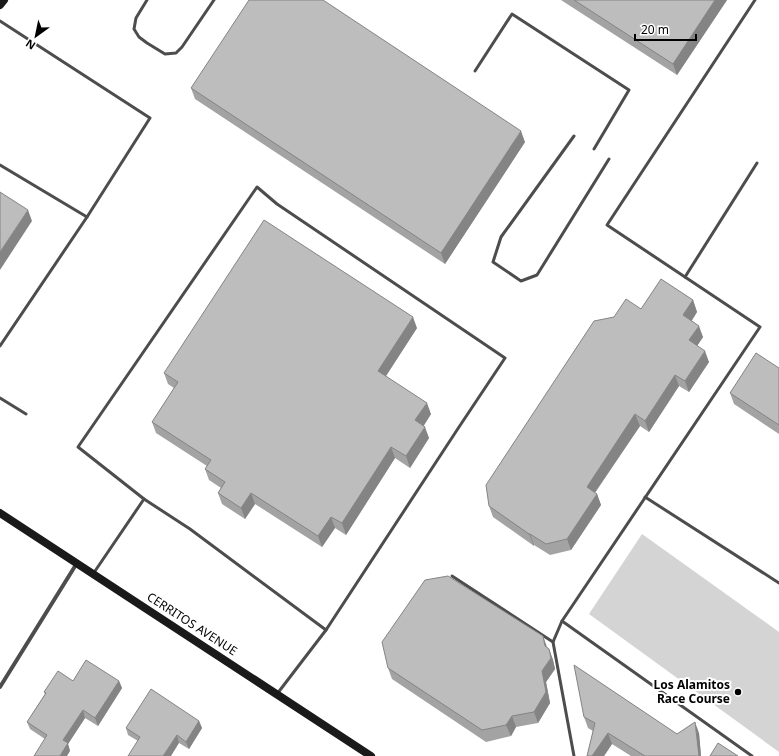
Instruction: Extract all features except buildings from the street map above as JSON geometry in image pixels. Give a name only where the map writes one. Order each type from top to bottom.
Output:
[{"type":"main road","points":[[0,6],[4,0]]},
{"type":"main road","name":"CERRITOS AVENUE","points":[[0,513],[371,756]]},
{"type":"street","points":[[0,687],[77,563]]},
{"type":"lane","points":[[147,0],[136,18],[134,29],[143,40],[165,54],[176,53],[182,47],[214,0]]},
{"type":"lane","points":[[574,756],[553,642],[562,621],[760,327],[607,225],[755,0]]},
{"type":"lane","points":[[476,71],[512,14],[630,90],[594,149]]},
{"type":"lane","points":[[0,21],[150,118],[87,217],[0,346]]},
{"type":"lane","points":[[574,136],[501,237],[493,262],[521,281],[537,275],[609,159]]},
{"type":"lane","points":[[685,277],[757,163]]},
{"type":"lane","points":[[0,166],[87,217]]},
{"type":"lane","points":[[277,694],[326,630],[505,358],[277,204],[256,187],[78,448],[144,499],[190,529],[326,630]]},
{"type":"lane","points":[[0,398],[26,414]]},
{"type":"lane","points":[[645,497],[779,583]]},
{"type":"lane","points":[[93,574],[144,499]]},
{"type":"lane","points":[[452,576],[553,642]]},
{"type":"lane","points":[[562,621],[752,756]]},
{"type":"shaded area","name":"Los Alamitos Race Course","points":[[642,534],[779,632],[779,752],[589,614]]},
{"type":"place","name":"Los Alamitos Race Course","points":[[738,692]]}]
